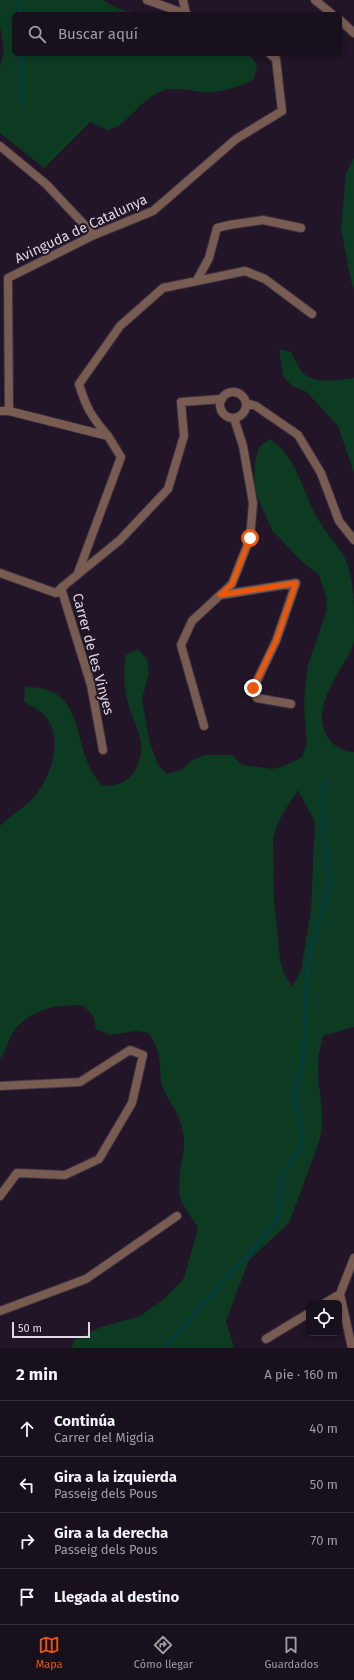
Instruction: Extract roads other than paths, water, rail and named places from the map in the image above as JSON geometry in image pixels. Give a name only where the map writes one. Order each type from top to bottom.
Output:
[{"type":"street","points":[[147,0],[180,12]]},
{"type":"street","points":[[183,0],[186,12]]},
{"type":"street","points":[[314,0],[329,12]]},
{"type":"street","points":[[342,22],[354,32]]},
{"type":"street","name":"Avinguda de Catalunya","points":[[9,411],[4,278],[94,235],[153,211],[236,139],[282,111],[276,59],[272,56]]},
{"type":"street","points":[[0,146],[46,184],[94,235]]},
{"type":"street","points":[[197,280],[209,258],[217,228],[263,220],[301,228]]},
{"type":"street","points":[[0,573],[56,593],[79,572],[121,457],[84,403],[79,384],[120,326],[163,288],[245,271],[265,279],[312,314]]},
{"type":"street","points":[[0,273],[4,278]]},
{"type":"street","points":[[61,588],[120,540],[168,489],[184,436],[181,402],[222,399],[228,394],[236,393],[242,396],[246,403],[244,412],[238,417],[234,418],[226,416],[221,410],[222,399]]},
{"type":"street","points":[[246,403],[256,406],[298,435],[321,473],[339,521],[354,540]]},
{"type":"street","points":[[0,411],[9,411],[108,436]]},
{"type":"street","points":[[204,726],[181,645],[192,620],[232,584],[250,538],[253,503],[242,446],[234,418]]},
{"type":"street","points":[[220,595],[296,583],[276,641],[253,688],[253,692],[257,698],[291,704]]},
{"type":"street","name":"Carrer de les Vinyes","points":[[61,588],[91,685],[103,750]]},
{"type":"street","points":[[0,1086],[80,1082],[130,1050],[143,1055],[132,1103],[99,1159],[66,1174],[17,1173],[0,1196]]},
{"type":"street","points":[[0,1311],[86,1279],[177,1216]]},
{"type":"street","points":[[352,1348],[340,1294],[354,1258]]},
{"type":"street","points":[[330,1300],[340,1294]]},
{"type":"street","points":[[266,1339],[306,1315]]},
{"type":"waterway","points":[[19,0],[21,12]]},
{"type":"waterway","points":[[21,56],[21,106]]},
{"type":"waterway","points":[[165,1348],[199,1308],[263,1238],[278,1218],[283,1172],[301,1148],[302,1129],[293,1095],[303,1063],[308,959],[330,884],[322,819],[325,780]]}]
